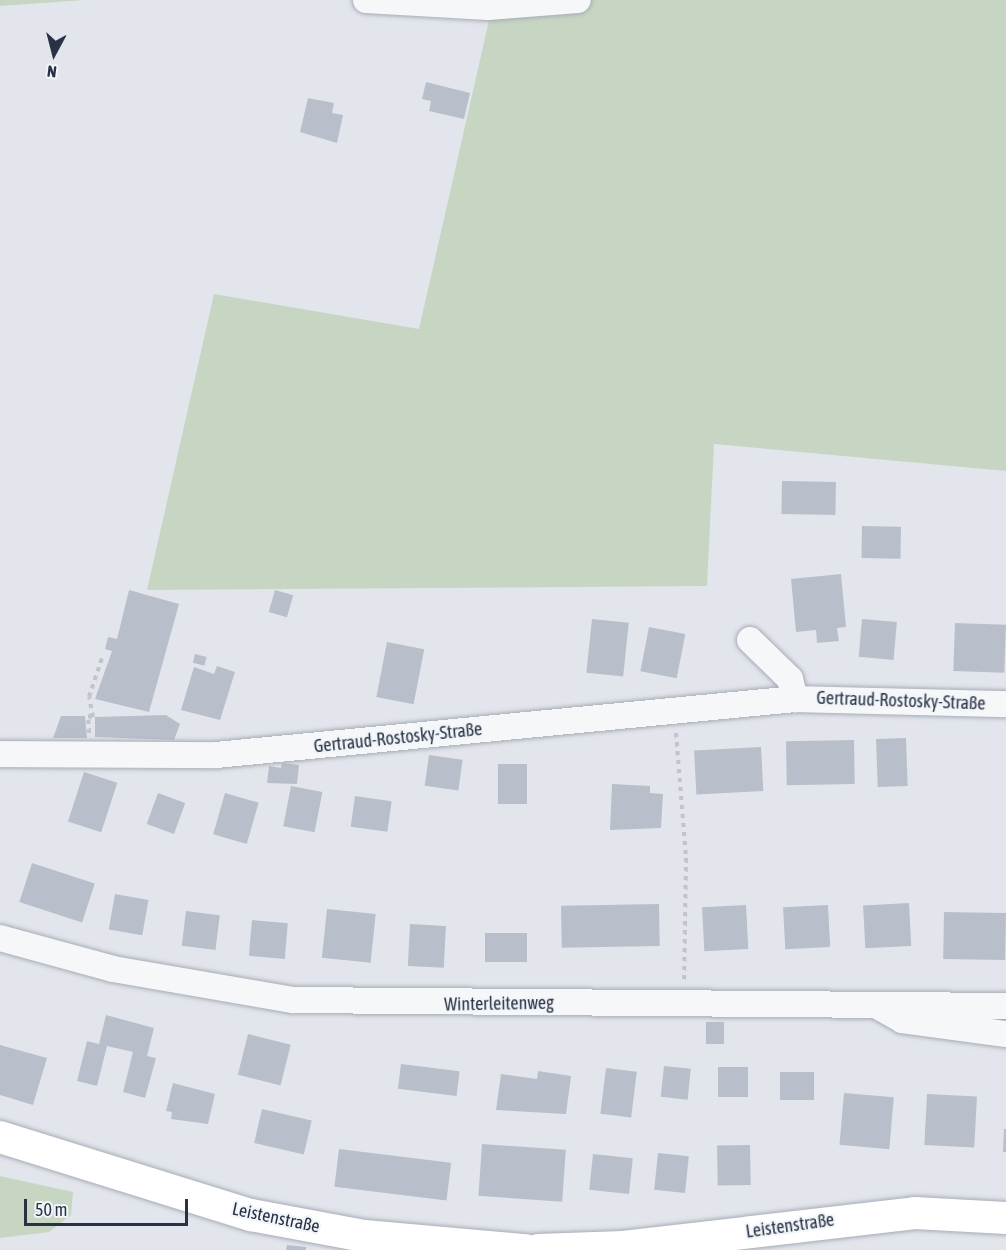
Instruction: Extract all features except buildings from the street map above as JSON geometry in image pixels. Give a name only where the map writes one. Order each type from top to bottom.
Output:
[{"type":"main road","name":"Leistenstraße","points":[[0,1137],[251,1215],[364,1236],[525,1250]]},
{"type":"main road","name":"Leistenstraße","points":[[538,1250],[623,1247],[915,1213],[1006,1218]]},
{"type":"street","points":[[366,0],[488,7],[578,0]]},
{"type":"street","name":"Gertraud-Rostosky-Straße","points":[[750,640],[790,679],[795,699]]},
{"type":"street","name":"Gertraud-Rostosky-Straße","points":[[0,754],[216,755],[347,746],[795,699],[1006,704]]},
{"type":"street","name":"Winterleitenweg","points":[[0,938],[113,969],[293,1000],[871,1002],[1006,1006]]},
{"type":"street","points":[[871,1002],[902,1020],[1006,1034]]},
{"type":"path","points":[[90,754],[89,697],[103,655]]},
{"type":"path","points":[[675,710],[686,858],[684,1002]]},
{"type":"green space","points":[[0,0],[85,0],[0,6]]},
{"type":"green space","points":[[362,0],[1006,0],[1006,471],[714,444],[707,586],[147,590],[214,294],[419,329],[492,7]]},
{"type":"green space","points":[[0,1176],[73,1192],[71,1215],[49,1232],[0,1238]]}]
